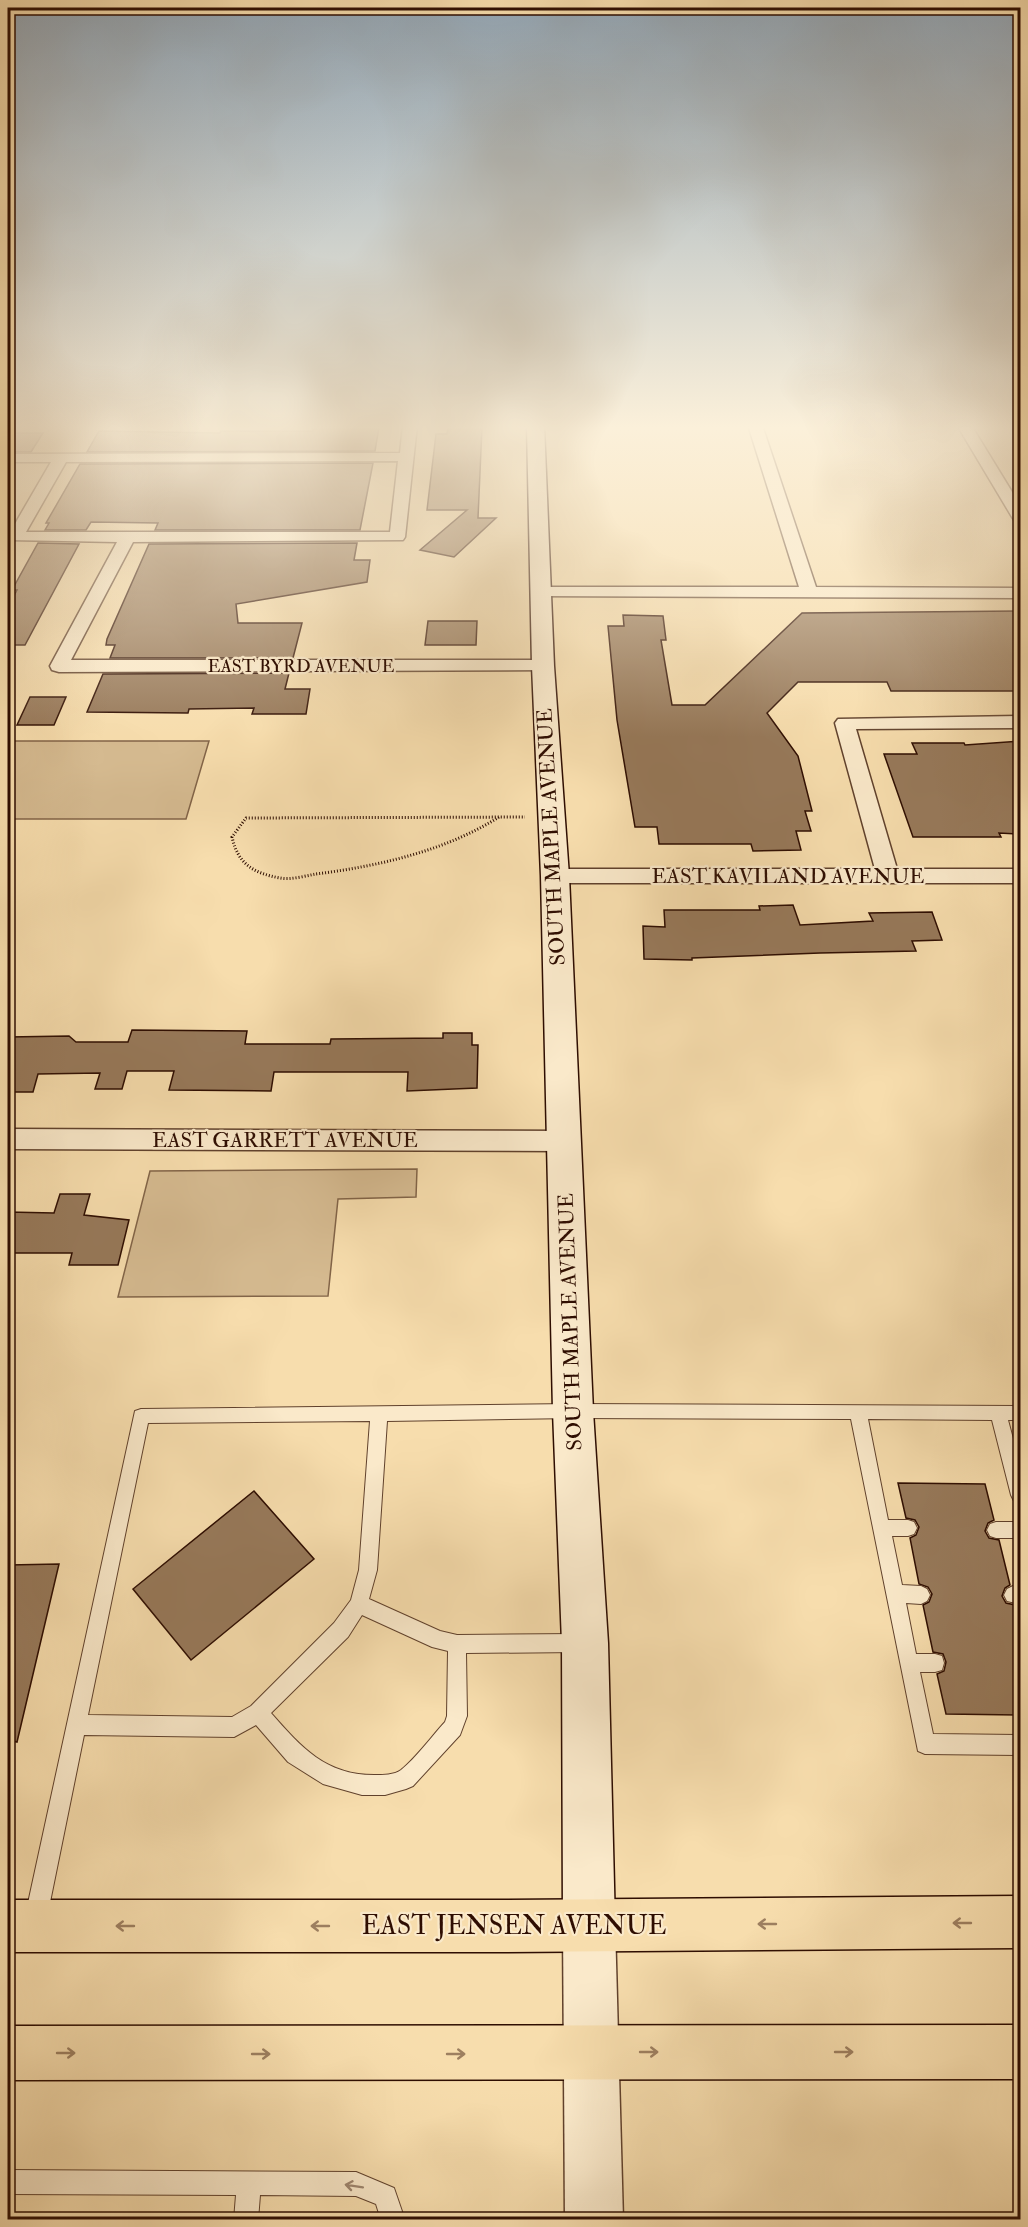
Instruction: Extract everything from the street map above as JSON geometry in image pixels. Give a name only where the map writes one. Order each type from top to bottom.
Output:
[{"type":"main road","name":"SOUTH MAPLE AVENUE","points":[[539,529],[543,666],[555,876],[562,1141],[573,1411],[585,1643],[594,2220]]},
{"type":"main road","name":"EAST JENSEN AVENUE","points":[[21,1926],[1020,1923]]},
{"type":"main road","points":[[8,2053],[1020,2052]]},
{"type":"street","points":[[20,529],[15,537],[397,537],[398,529]]},
{"type":"street","points":[[788,529],[809,592]]},
{"type":"street","name":"EAST BYRD AVENUE","points":[[126,538],[59,666],[543,666]]},
{"type":"street","points":[[542,592],[1020,593]]},
{"type":"street","points":[[888,876],[845,723],[1020,722]]},
{"type":"street","name":"EAST KAVILAND AVENUE","points":[[555,876],[1020,876]]},
{"type":"street","name":"EAST GARRETT AVENUE","points":[[8,1139],[562,1141]]},
{"type":"lane","points":[[21,1926],[78,1725],[141,1416],[573,1411],[1020,1413]]},
{"type":"lane","points":[[858,1412],[925,1744],[1020,1745]]},
{"type":"lane","points":[[998,1413],[1020,1495]]},
{"type":"lane","points":[[78,1725],[234,1727],[258,1713],[341,1630],[359,1604],[368,1570],[380,1414]]},
{"type":"lane","points":[[882,1528],[908,1528]]},
{"type":"lane","points":[[996,1530],[1020,1530]]},
{"type":"lane","points":[[895,1594],[921,1594]]},
{"type":"lane","points":[[359,1604],[439,1640],[458,1644],[585,1643]]},
{"type":"lane","points":[[258,1713],[295,1755],[330,1777],[362,1785],[385,1785],[406,1779],[453,1728],[457,1716],[458,1644]]},
{"type":"lane","points":[[909,1663],[935,1663]]},
{"type":"lane","points":[[8,2182],[356,2184],[386,2196],[393,2220]]},
{"type":"lane","points":[[246,2220],[249,2183]]},
{"type":"path","points":[[499,817],[475,832],[444,845],[354,869],[282,879],[252,869],[236,854],[232,837],[246,818],[313,816],[552,817]]},
{"type":"shaded area","points":[[8,741],[209,741],[186,819],[8,819]]},
{"type":"shaded area","points":[[417,1169],[416,1197],[338,1199],[328,1296],[118,1297],[150,1171]]},
{"type":"building","points":[[46,529],[87,529],[86,530]]},
{"type":"building","points":[[155,529],[360,529],[360,530]]},
{"type":"building","points":[[445,529],[484,529],[454,557],[420,550]]},
{"type":"building","points":[[38,543],[79,544],[25,645],[8,645],[8,607],[17,590],[12,590]]},
{"type":"building","points":[[357,543],[354,560],[370,560],[367,582],[236,604],[238,623],[302,623],[293,658],[110,658],[115,645],[106,645],[107,639],[149,544]]},
{"type":"building","points":[[1020,611],[1020,691],[891,691],[887,682],[798,682],[767,713],[798,756],[812,811],[805,811],[811,831],[796,831],[801,850],[753,851],[751,844],[659,844],[657,827],[635,827],[617,720],[608,626],[624,626],[623,615],[663,616],[666,640],[661,640],[672,705],[705,705],[802,613]]},
{"type":"building","points":[[428,621],[477,621],[476,645],[425,645]]},
{"type":"building","points":[[289,673],[285,689],[310,689],[306,714],[252,714],[254,708],[189,709],[188,713],[87,712],[103,674]]},
{"type":"building","points":[[30,697],[66,697],[54,725],[17,725]]},
{"type":"building","points":[[1020,741],[1020,834],[999,833],[1001,837],[913,837],[884,754],[917,754],[912,743],[964,743],[965,745]]},
{"type":"building","points":[[793,905],[800,925],[873,921],[869,913],[932,912],[942,940],[912,941],[916,951],[692,958],[692,960],[644,959],[643,926],[665,927],[664,910],[760,910],[759,906]]},
{"type":"building","points":[[132,1030],[247,1031],[245,1044],[330,1044],[331,1039],[443,1038],[443,1033],[472,1033],[472,1045],[478,1045],[477,1088],[407,1091],[408,1072],[274,1072],[271,1091],[169,1090],[174,1071],[127,1071],[122,1089],[95,1089],[100,1073],[38,1074],[33,1092],[8,1092],[8,1037],[69,1036],[76,1042],[128,1042]]},
{"type":"building","points":[[60,1194],[90,1194],[84,1215],[129,1220],[118,1265],[69,1265],[72,1253],[8,1253],[8,1212],[54,1213]]},
{"type":"building","points":[[898,1483],[985,1484],[994,1520],[988,1523],[985,1531],[989,1538],[999,1540],[1010,1585],[1005,1588],[1002,1596],[1006,1603],[1015,1605],[1020,1625],[1020,1715],[946,1714],[937,1674],[944,1671],[946,1662],[943,1654],[933,1652],[923,1605],[929,1602],[932,1594],[928,1587],[919,1584],[910,1538],[916,1535],[919,1527],[915,1520],[906,1518]]},
{"type":"building","points":[[254,1491],[314,1559],[191,1660],[133,1589]]},
{"type":"building","points":[[59,1564],[17,1742],[8,1740],[8,1565]]}]
